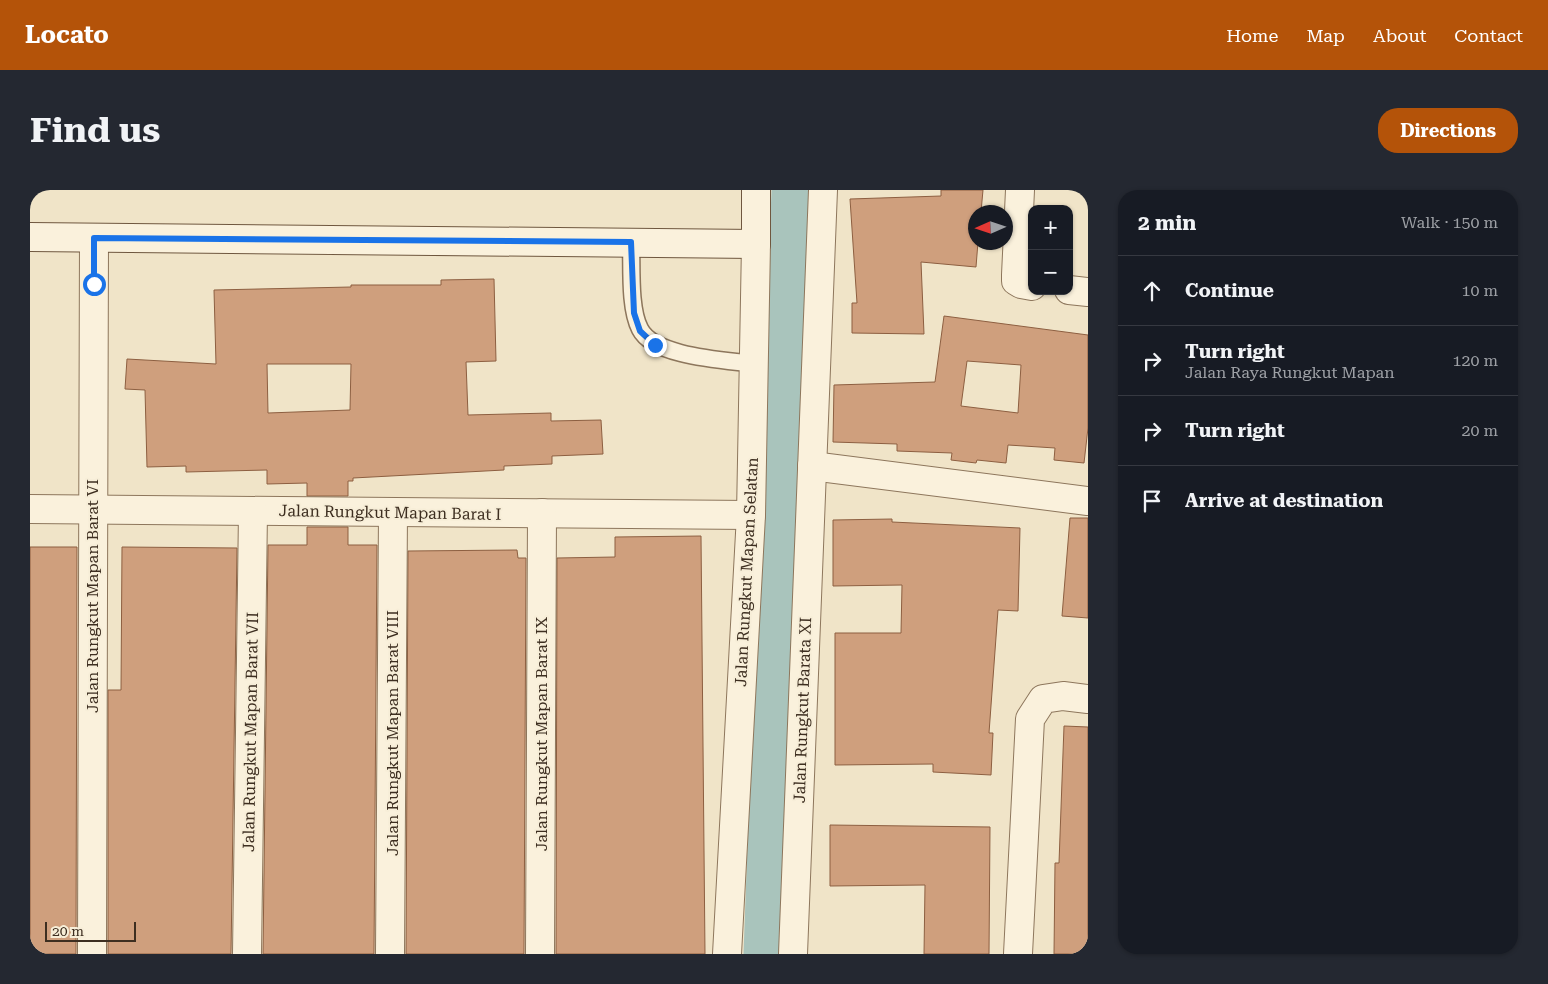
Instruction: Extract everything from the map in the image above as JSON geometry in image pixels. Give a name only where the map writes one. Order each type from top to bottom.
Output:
[{"type":"street","name":"Jalan Rungkut Mapan Selatan","points":[[727,954],[751,515],[756,190]]},
{"type":"street","name":"Jalan Rungkut Barata XI","points":[[793,954],[823,190]]},
{"type":"street","points":[[1020,190],[1016,281],[1028,285]]},
{"type":"street","points":[[30,237],[756,244]]},
{"type":"street","name":"Jalan Rungkut Mapan Barat VI","points":[[92,954],[94,238]]},
{"type":"street","points":[[1073,290],[1088,292]]},
{"type":"street","points":[[812,466],[1088,501]]},
{"type":"street","name":"Jalan Rungkut Mapan Barat I","points":[[30,509],[751,515]]},
{"type":"street","name":"Jalan Rungkut Mapan Barat VII","points":[[247,954],[253,511]]},
{"type":"street","name":"Jalan Rungkut Mapan Barat VIII","points":[[390,954],[393,512]]},
{"type":"street","name":"Jalan Rungkut Mapan Barat IX","points":[[540,954],[542,513]]},
{"type":"street","points":[[1018,954],[1030,719],[1043,699],[1064,696],[1088,699]]},
{"type":"lane","points":[[631,242],[634,313],[640,331],[655,345],[693,355],[754,364]]},
{"type":"building","points":[[941,190],[983,190],[982,205],[968,205],[968,250],[977,250],[976,267],[921,262],[924,334],[852,333],[852,303],[857,303],[850,199],[941,196]]},
{"type":"building","points":[[494,279],[496,361],[466,362],[468,415],[551,413],[551,421],[601,420],[603,454],[552,456],[552,464],[504,466],[504,470],[353,478],[353,481],[348,481],[348,496],[307,496],[307,483],[267,484],[267,470],[186,472],[186,466],[147,467],[145,390],[125,389],[127,359],[216,364],[214,290],[351,287],[351,285],[441,285],[441,280]],"holes":[[[267,364],[351,364],[350,410],[268,413]]]},
{"type":"building","points":[[944,316],[1088,335],[1088,428],[1084,463],[1054,460],[1055,448],[1008,445],[1006,463],[977,460],[976,463],[951,460],[952,453],[897,451],[897,444],[833,442],[834,385],[935,382]],"holes":[[[967,361],[1021,365],[1018,413],[961,406]]]},
{"type":"building","points":[[1070,518],[1088,518],[1088,618],[1062,616]]},
{"type":"building","points":[[892,519],[892,522],[1020,528],[1018,611],[998,610],[989,733],[993,733],[991,775],[933,772],[933,764],[835,765],[835,633],[901,633],[902,585],[833,586],[833,520]]},
{"type":"building","points":[[307,527],[348,527],[348,545],[377,545],[374,954],[263,954],[268,545],[307,545]]},
{"type":"building","points":[[701,536],[705,954],[556,954],[557,558],[615,557],[615,537]]},
{"type":"building","points":[[30,547],[77,547],[76,954],[30,954]]},
{"type":"building","points":[[122,547],[237,548],[231,954],[108,954],[108,690],[121,690]]},
{"type":"building","points":[[517,550],[518,558],[526,558],[524,954],[406,954],[408,551]]},
{"type":"building","points":[[1064,726],[1088,727],[1088,954],[1054,954],[1055,863],[1059,863]]},
{"type":"building","points":[[830,825],[990,827],[989,954],[924,954],[925,885],[830,886]]},
{"type":"waterway","points":[[771,954],[799,190]]},
{"type":"route","points":[[94,284],[94,238],[631,242],[634,313],[640,331],[655,345]]}]
